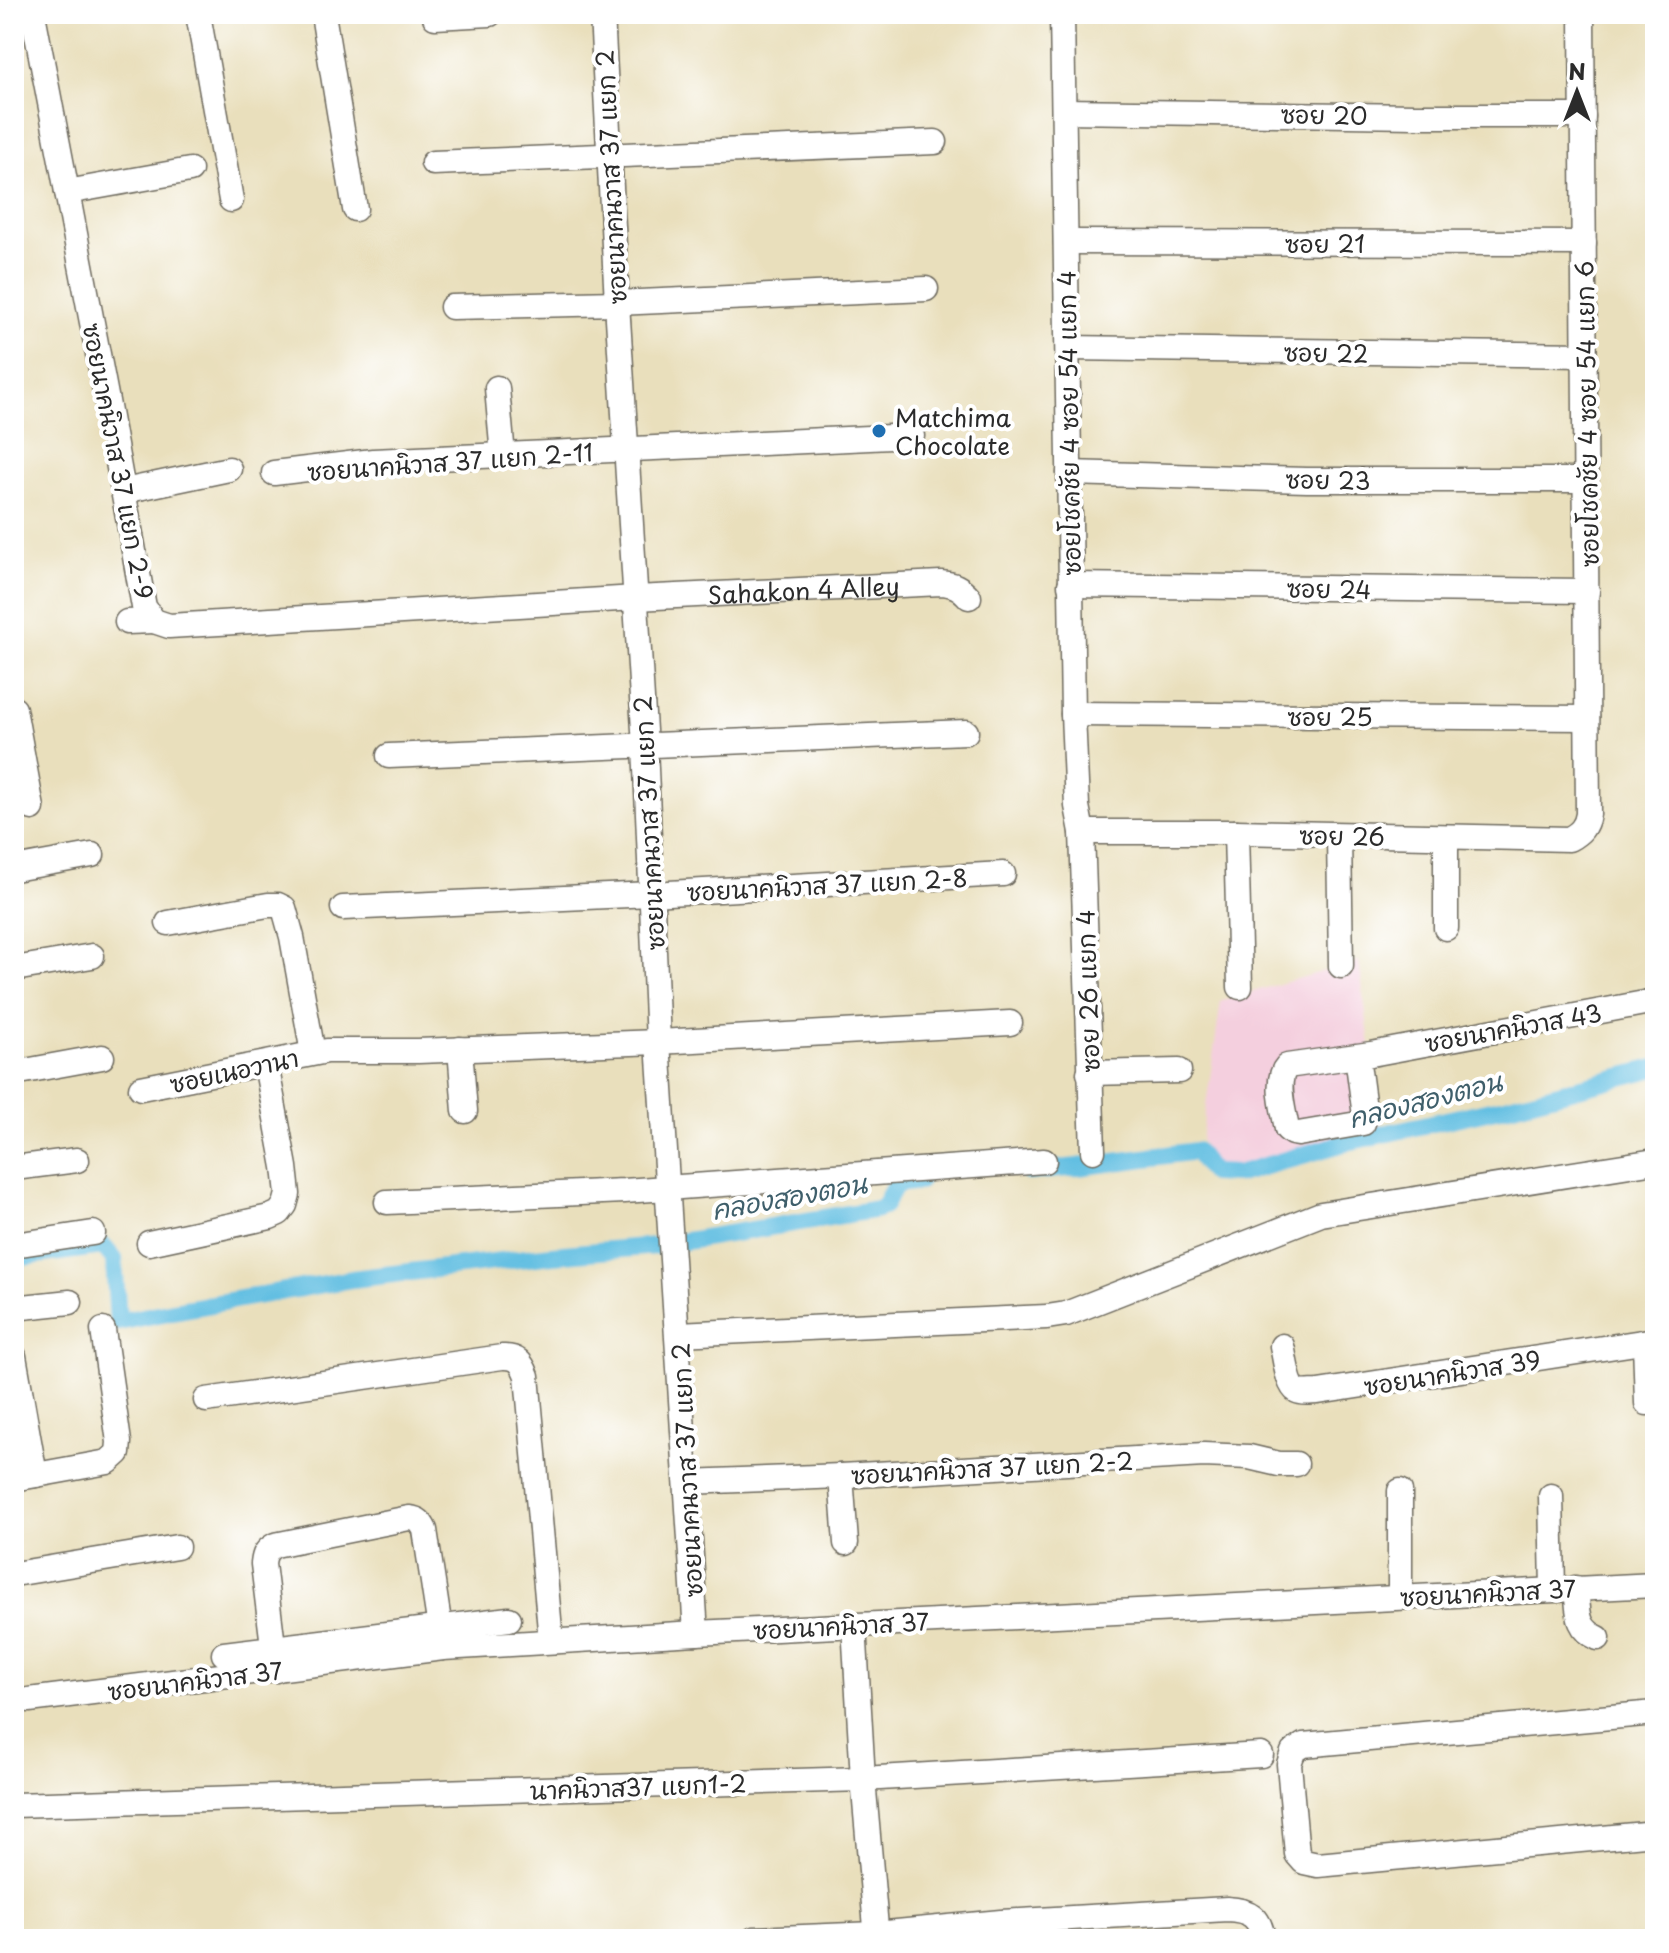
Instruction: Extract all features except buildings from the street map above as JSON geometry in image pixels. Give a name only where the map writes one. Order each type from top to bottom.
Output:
[{"type":"street","name":"ซอยนาคนิวาส 37 แยก 2-9","points":[[33,14],[144,607],[154,621],[169,626],[636,598]]},
{"type":"street","points":[[198,14],[231,200]]},
{"type":"street","points":[[323,14],[355,209]]},
{"type":"street","points":[[435,17],[490,14]]},
{"type":"street","name":"ซอยนาคนวาส 37 แยก 2","points":[[602,14],[645,746],[658,1042],[696,1633]]},
{"type":"street","name":"ซอยโชคชัย 4 ซอย 54 แยก 4","points":[[1062,14],[1073,714],[1077,806],[1082,832]]},
{"type":"street","name":"ซอยโชคชัย 4 ซอย 54 แยก 6","points":[[1582,14],[1588,814]]},
{"type":"street","name":"ซอย 20","points":[[1064,111],[1583,116]]},
{"type":"street","points":[[433,163],[935,142]]},
{"type":"street","points":[[67,192],[190,170]]},
{"type":"street","name":"ซอย 21","points":[[1066,242],[1584,243]]},
{"type":"street","points":[[452,307],[926,289]]},
{"type":"street","name":"ซอย 22","points":[[1068,348],[1584,355]]},
{"type":"street","points":[[497,388],[503,456]]},
{"type":"street","points":[[626,450],[912,436]]},
{"type":"street","name":"ซอยนาคนิวาส 37 แยก 2-11","points":[[274,473],[373,461],[626,450]]},
{"type":"street","points":[[124,491],[229,469]]},
{"type":"street","name":"ซอย 23","points":[[1069,473],[1307,480],[1586,480]]},
{"type":"street","name":"Sahakon 4 Alley","points":[[636,598],[941,583],[953,584],[969,597]]},
{"type":"street","name":"ซอย 24","points":[[1070,585],[1587,591]]},
{"type":"street","points":[[127,622],[154,621]]},
{"type":"street","points":[[14,709],[19,762],[32,808]]},
{"type":"street","name":"ซอย 25","points":[[1073,714],[1587,718]]},
{"type":"street","points":[[389,756],[966,732]]},
{"type":"street","name":"ซอย 26","points":[[1082,832],[1569,839],[1582,830],[1588,814]]},
{"type":"street","name":"ซอย 26 แยก 4","points":[[1082,832],[1093,1151]]},
{"type":"street","points":[[1236,832],[1240,987]]},
{"type":"street","points":[[1339,835],[1341,966]]},
{"type":"street","points":[[1446,837],[1446,928]]},
{"type":"street","points":[[14,869],[92,855]]},
{"type":"street","name":"ซอยนาคนิวาส 37 แยก 2-8","points":[[343,908],[1003,874]]},
{"type":"street","points":[[168,923],[268,905],[284,908],[320,1052]]},
{"type":"street","points":[[14,969],[92,956]]},
{"type":"street","name":"ซอยนาคนิวาส 43","points":[[1364,1055],[1655,1001]]},
{"type":"street","name":"ซอยเนอวานา","points":[[141,1088],[320,1052],[658,1042],[1010,1023]]},
{"type":"street","points":[[460,1049],[465,1111]]},
{"type":"street","points":[[14,1073],[102,1057]]},
{"type":"street","points":[[149,1243],[270,1217],[279,1213],[285,1205],[288,1194],[285,1167],[266,1064]]},
{"type":"street","points":[[1089,1073],[1179,1071]]},
{"type":"street","points":[[14,1168],[77,1160]]},
{"type":"street","points":[[387,1202],[624,1191],[1044,1161]]},
{"type":"street","points":[[678,1334],[900,1325],[1066,1314],[1321,1214],[1655,1161]]},
{"type":"street","points":[[14,1245],[93,1233]]},
{"type":"street","points":[[14,1311],[23,1307],[70,1302]]},
{"type":"street","points":[[14,1356],[24,1477],[108,1462],[118,1453],[119,1442],[103,1330]]},
{"type":"street","points":[[1647,1403],[1650,1341]]},
{"type":"street","name":"ซอยนาคนิวาส 39","points":[[1282,1346],[1294,1389],[1309,1392],[1650,1341]]},
{"type":"street","points":[[206,1400],[509,1356],[518,1359],[527,1376],[551,1641]]},
{"type":"street","name":"ซอยนาคนิวาส 37 แยก 2-2","points":[[687,1482],[1204,1455],[1296,1464]]},
{"type":"street","points":[[841,1476],[846,1543]]},
{"type":"street","points":[[1400,1491],[1400,1597]]},
{"type":"street","points":[[1551,1496],[1565,1589],[1582,1627],[1598,1638]]},
{"type":"street","points":[[224,1654],[274,1658],[263,1564],[268,1549],[275,1545],[409,1518],[422,1523],[425,1530],[442,1637],[509,1619]]},
{"type":"street","points":[[14,1574],[177,1547]]},
{"type":"street","name":"ซอยนาคนิวาส 37","points":[[29,1700],[274,1658],[442,1637],[551,1641],[1655,1585]]},
{"type":"street","points":[[854,1625],[877,1937]]},
{"type":"street","points":[[1655,1713],[1303,1745],[1293,1752],[1289,1764],[1297,1854],[1304,1862],[1318,1865],[1655,1833]]},
{"type":"street","name":"นาคนิวาส37 แยก1-2","points":[[14,1805],[863,1779],[1261,1755]]},
{"type":"street","points":[[754,1939],[877,1937],[1001,1922],[1227,1909],[1251,1914],[1257,1920],[1263,1939]]},
{"type":"shaded area","points":[[1359,961],[1381,1129],[1252,1165],[1222,1170],[1212,1163],[1201,1141],[1221,1001]]},
{"type":"waterway","name":"คลองสองตอน","points":[[1028,1172],[1196,1151],[1212,1173],[1238,1174],[1347,1142],[1509,1106],[1655,1068]]},
{"type":"waterway","name":"คลองสองตอน","points":[[14,1258],[103,1246],[114,1259],[118,1322],[352,1279],[656,1246],[878,1209],[883,1207],[896,1184],[919,1181]]},
{"type":"place","name":"Matchima Chocolate","points":[[879,431]]}]
